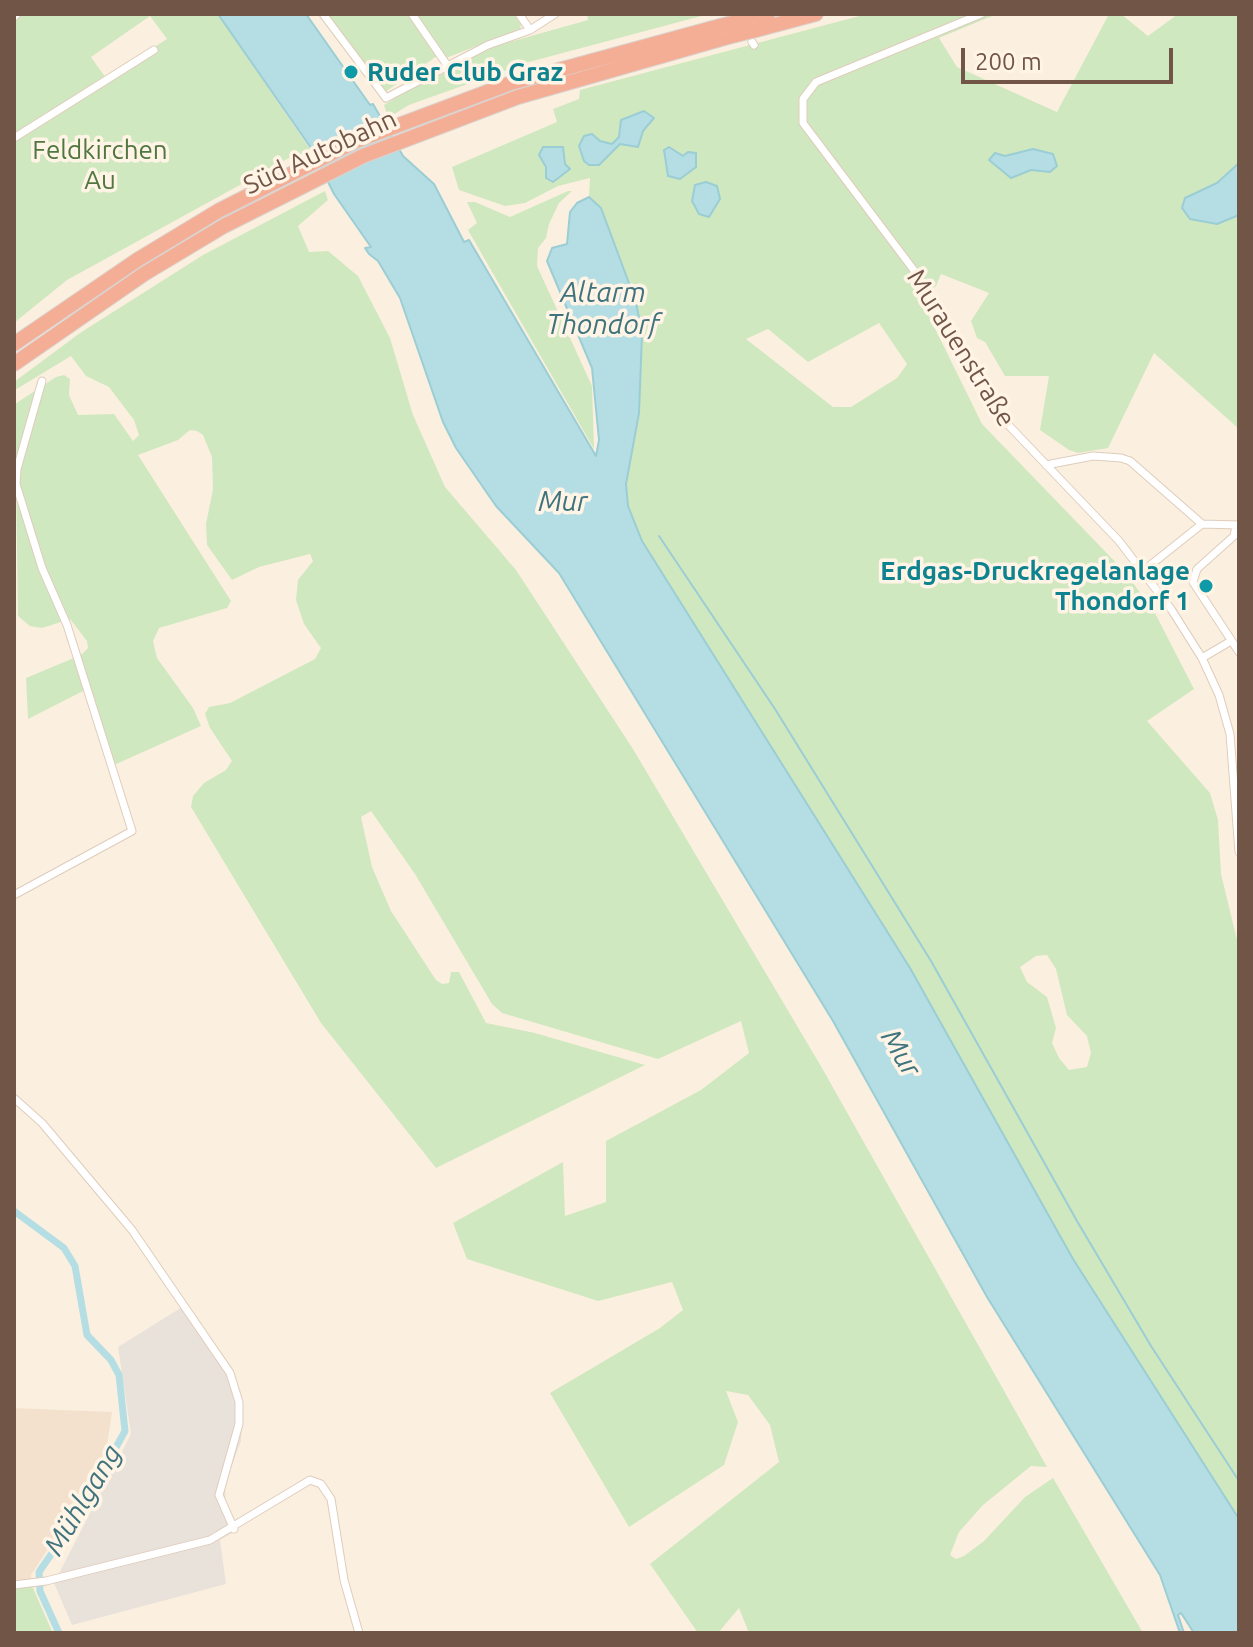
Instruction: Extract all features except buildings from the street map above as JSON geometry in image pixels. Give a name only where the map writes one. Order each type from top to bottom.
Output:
[{"type":"highway","name":"Süd Autobahn","points":[[752,34],[768,14]]},
{"type":"highway","name":"Süd Autobahn","points":[[14,344],[137,260],[312,171],[401,131],[724,32],[752,34],[816,14]]},
{"type":"highway","name":"Süd Autobahn","points":[[14,364],[144,274],[312,171]]},
{"type":"street","points":[[323,14],[384,98],[447,65],[530,30],[555,14]]},
{"type":"street","points":[[412,14],[447,65]]},
{"type":"street","points":[[519,14],[530,30]]},
{"type":"street","name":"Murauenstraße","points":[[981,14],[816,82],[803,99],[801,114],[811,137],[913,269],[994,410],[1089,508],[1143,571],[1202,658],[1219,695],[1230,734],[1239,852]]},
{"type":"street","points":[[14,138],[154,50]]},
{"type":"street","points":[[14,895],[132,831],[67,625],[42,568],[16,484],[17,469],[42,381]]},
{"type":"street","points":[[1046,465],[1093,456],[1130,461],[1202,524],[1238,525],[1234,536],[1197,569],[1193,579],[1197,594],[1239,652]]},
{"type":"street","points":[[1143,571],[1202,524]]},
{"type":"street","points":[[1202,658],[1231,641]]},
{"type":"street","points":[[14,1098],[42,1123],[132,1230],[230,1373],[239,1402],[236,1440],[219,1488],[221,1503],[234,1529]]},
{"type":"street","points":[[14,1585],[46,1581],[210,1540],[234,1529],[310,1480],[321,1484],[334,1509],[344,1580],[359,1633]]},
{"type":"shaded area","points":[[187,1304],[233,1369],[243,1403],[241,1441],[225,1484],[226,1506],[239,1529],[220,1540],[226,1584],[72,1625],[54,1583],[131,1434],[118,1347]]},
{"type":"shaded area","points":[[14,1408],[112,1412],[107,1445],[96,1475],[31,1575],[32,1586],[14,1589]]},
{"type":"green space","name":"Feldkirchen Au","points":[[14,14],[218,14],[312,152],[289,158],[67,280],[14,323]],"holes":[[[150,16],[167,39],[106,78],[91,57]]]},
{"type":"green space","points":[[328,14],[407,14],[437,56],[385,92]]},
{"type":"green space","points":[[415,14],[514,14],[521,25],[520,29],[446,58]]},
{"type":"green space","points":[[587,14],[709,14],[529,62],[409,105],[388,118],[384,105],[422,82],[492,47],[588,20]]},
{"type":"green space","points":[[867,14],[997,14],[939,38],[957,67],[1057,112],[1109,14],[1121,14],[1148,36],[1178,14],[1239,14],[1239,429],[1154,353],[1108,448],[1078,453],[1069,450],[1040,430],[1049,376],[1005,376],[985,342],[977,338],[971,321],[989,293],[941,274],[936,286],[920,298],[982,424],[1126,573],[1156,615],[1194,689],[1147,721],[1210,793],[1218,820],[1221,874],[1239,948],[1239,1519],[1073,1259],[910,968],[642,541],[628,506],[626,484],[639,413],[642,334],[636,302],[601,208],[589,197],[590,178],[558,186],[525,203],[505,206],[459,190],[452,167],[557,122],[553,109],[579,99],[580,90]],"holes":[[[644,111],[649,126],[643,131],[638,147],[620,144],[605,159],[589,165],[584,161],[579,146],[591,134],[600,141],[612,144],[619,137],[621,120]],[[879,323],[907,364],[897,378],[851,407],[833,407],[746,339],[768,329],[808,362]],[[1047,955],[1056,969],[1067,1015],[1087,1036],[1091,1053],[1087,1067],[1069,1070],[1052,1043],[1056,1028],[1047,997],[1027,982],[1020,967],[1036,956]]]},
{"type":"green space","points":[[325,191],[328,200],[298,226],[309,252],[328,251],[358,276],[390,338],[413,415],[445,487],[516,570],[633,749],[822,1068],[1047,1467],[1031,1466],[983,1505],[959,1532],[950,1555],[956,1559],[964,1556],[984,1541],[1025,1497],[1053,1478],[1143,1633],[749,1633],[739,1608],[718,1633],[698,1633],[650,1564],[779,1462],[770,1425],[748,1395],[726,1391],[738,1422],[724,1465],[629,1527],[550,1393],[660,1328],[683,1310],[672,1282],[598,1301],[467,1259],[453,1223],[563,1162],[565,1216],[606,1202],[606,1141],[701,1090],[749,1053],[741,1021],[658,1059],[502,1013],[492,1004],[415,874],[371,811],[361,817],[372,867],[391,911],[436,980],[442,984],[449,983],[451,972],[459,972],[486,1023],[535,1033],[645,1065],[436,1168],[321,1023],[191,807],[193,796],[204,783],[226,770],[232,761],[210,728],[205,714],[209,707],[230,703],[315,659],[321,648],[304,624],[296,600],[298,580],[313,561],[310,554],[259,567],[232,580],[207,545],[206,524],[213,489],[212,457],[203,435],[197,431],[190,430],[178,440],[138,455],[231,601],[227,608],[159,628],[153,641],[157,658],[193,708],[201,726],[114,765],[87,689],[28,719],[26,678],[81,655],[88,648],[87,641],[70,619],[42,628],[30,626],[18,616],[15,404],[64,375],[70,379],[69,395],[78,415],[114,414],[133,441],[139,435],[134,420],[109,387],[86,376],[71,356],[15,390],[14,382],[80,333],[203,255]]},
{"type":"green space","points":[[572,191],[559,203],[546,238],[538,248],[537,266],[592,386],[594,449],[468,230],[477,223],[467,202],[475,202],[510,217]]},
{"type":"green space","points":[[32,1586],[53,1633],[14,1633],[14,1589]]},
{"type":"water","name":"Mur","points":[[218,14],[306,14],[370,105],[373,104],[403,156],[434,184],[464,242],[469,240],[596,456],[599,440],[592,368],[547,261],[552,248],[567,244],[570,212],[577,203],[589,197],[601,208],[636,302],[642,334],[639,413],[626,484],[628,506],[642,541],[910,968],[1073,1259],[1239,1519],[1239,1633],[1194,1633],[1181,1613],[1178,1615],[1184,1633],[1180,1633],[1160,1575],[987,1297],[833,1021],[559,573],[496,506],[456,448],[443,422],[400,298],[378,261],[365,248],[371,247],[334,194],[311,148]]},
{"type":"water","points":[[644,111],[654,118],[643,131],[638,147],[620,144],[599,165],[589,165],[584,161],[579,146],[584,136],[592,134],[600,141],[612,144],[619,137],[621,120]]},
{"type":"water","points":[[543,147],[563,147],[565,164],[570,169],[553,182],[546,178],[546,167],[539,155]]},
{"type":"water","points":[[669,147],[683,156],[688,152],[696,153],[696,167],[680,179],[668,176],[664,150]]},
{"type":"water","points":[[1033,149],[1053,154],[1057,166],[1050,172],[1031,170],[1011,178],[989,160],[995,153],[1005,156]]},
{"type":"water","points":[[1239,163],[1239,215],[1217,224],[1190,219],[1182,208],[1185,198],[1217,183]]},
{"type":"water","points":[[706,182],[717,186],[720,199],[709,217],[699,214],[692,201],[695,185]]},
{"type":"waterway","points":[[659,536],[775,709],[931,961],[1151,1346],[1239,1481]]},
{"type":"waterway","name":"Mühlgang","points":[[14,1211],[64,1248],[75,1266],[87,1335],[111,1360],[119,1375],[125,1431],[81,1511],[39,1572],[40,1591],[59,1633]]},
{"type":"place","name":"Ruder Club Graz","points":[[351,72]]},
{"type":"place","name":"Erdgas-Druckregelanlage Thondorf 1","points":[[1206,586]]},
{"type":"water label","name":"Altarm Thondorf","points":[[603,309]]}]
